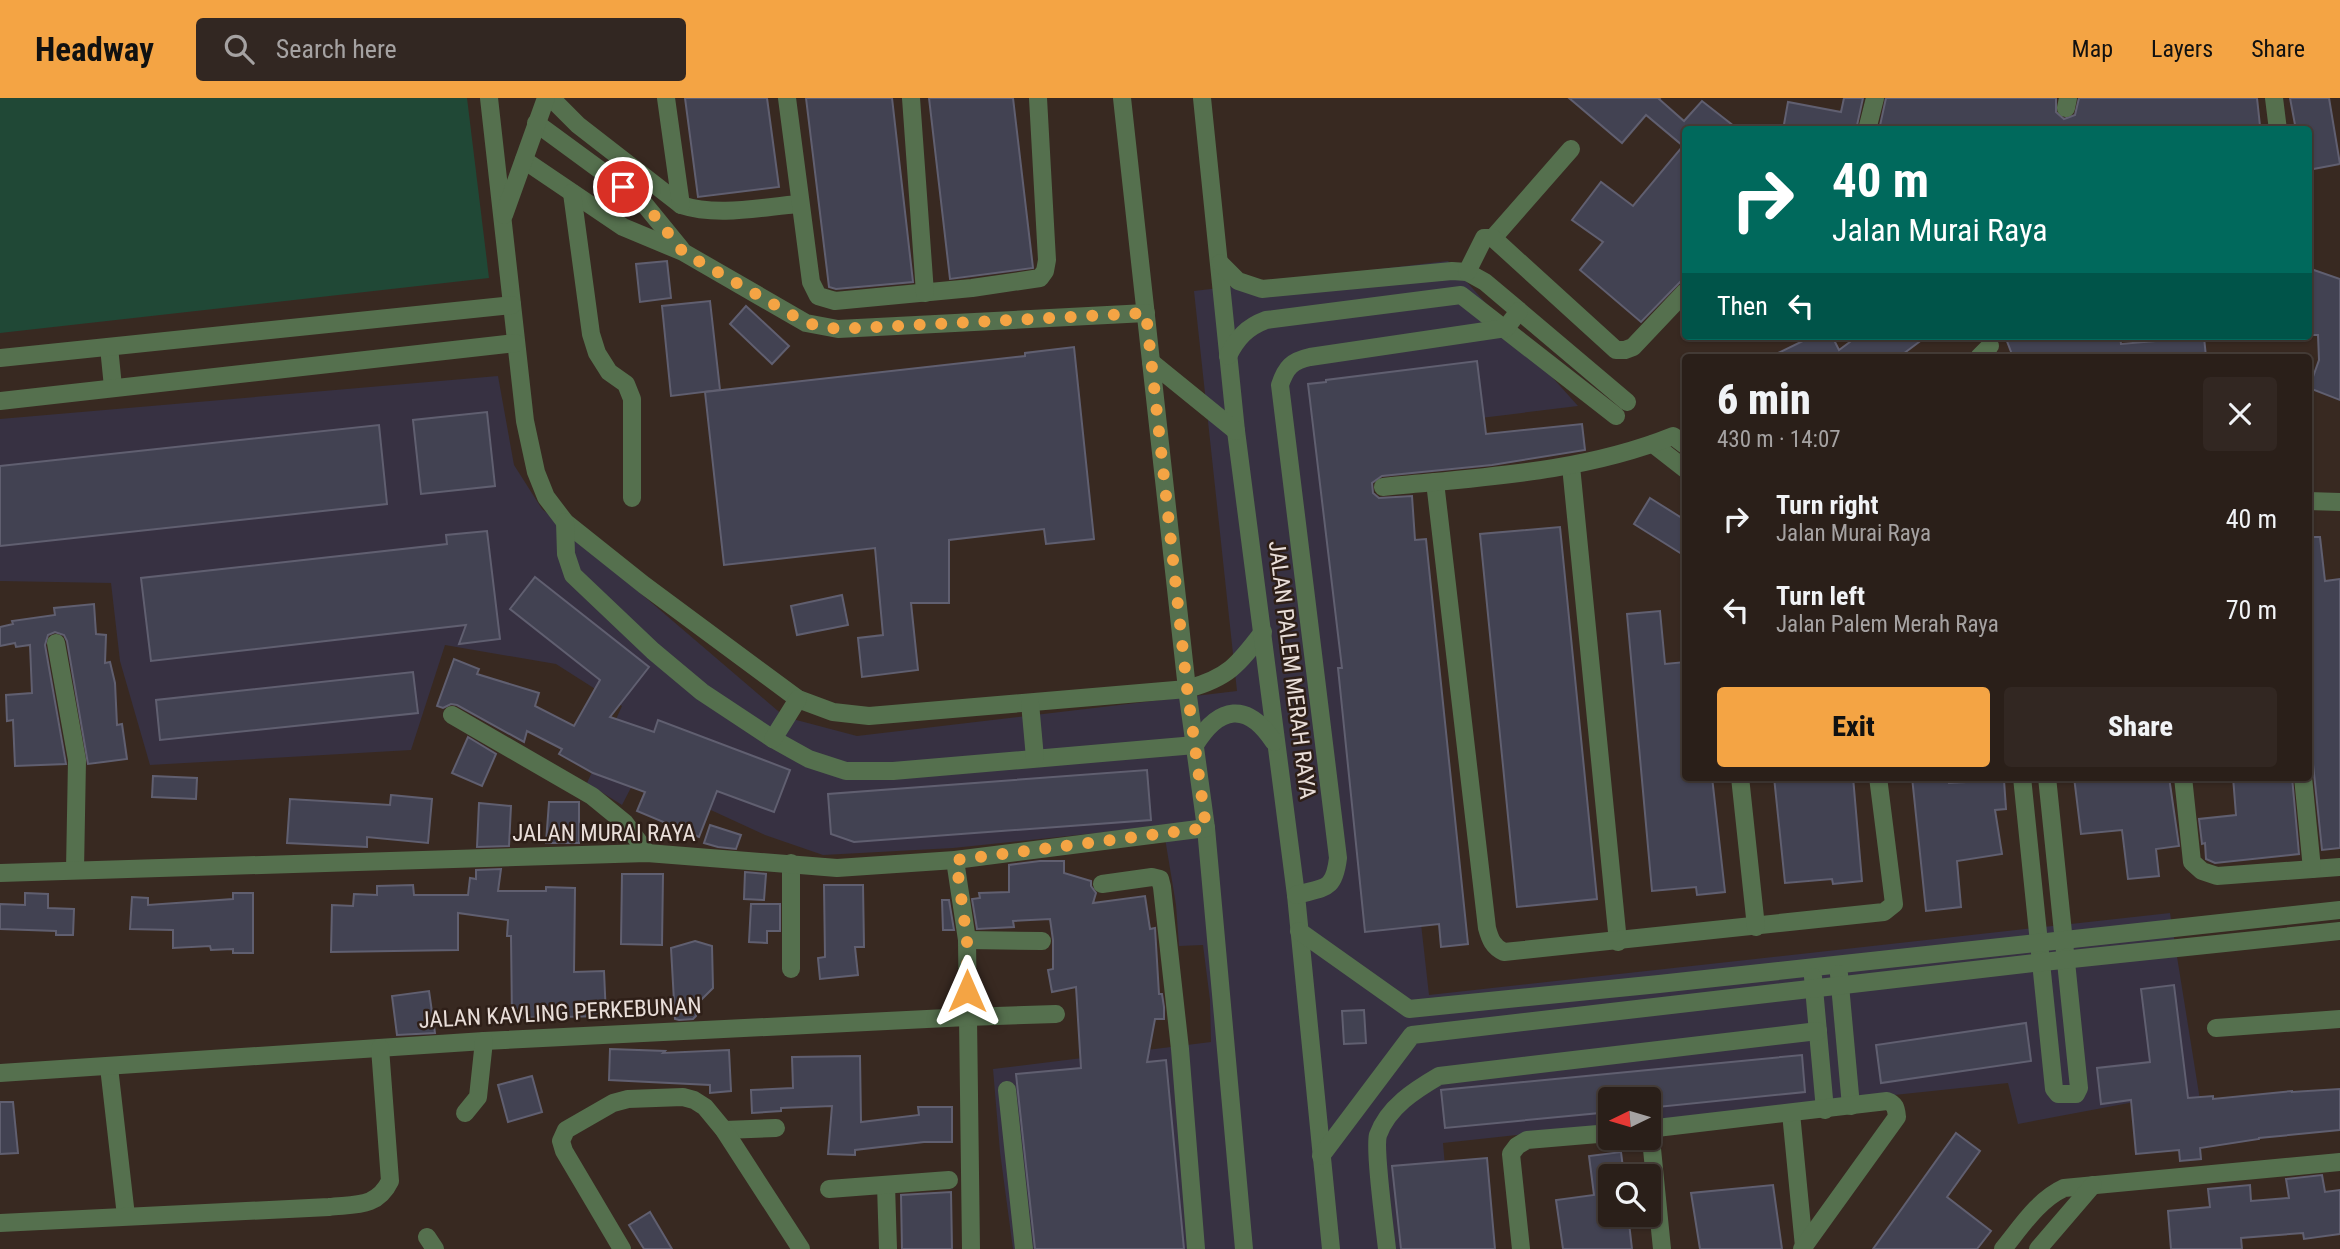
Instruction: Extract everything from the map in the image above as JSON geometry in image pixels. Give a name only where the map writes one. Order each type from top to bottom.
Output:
[{"type":"street","points":[[489,98],[525,422],[536,472],[546,498],[565,522],[644,585],[797,699],[833,712],[869,716],[1187,688],[1224,676],[1244,657],[1263,632]]},
{"type":"street","points":[[503,218],[545,98]]},
{"type":"street","points":[[552,98],[578,125],[681,205],[694,210],[721,211],[799,204]]},
{"type":"street","points":[[666,98],[681,205]]},
{"type":"street","points":[[788,98],[799,204],[811,282],[818,296],[835,301],[1040,278],[1045,271],[1047,260],[1038,98]]},
{"type":"street","points":[[911,98],[925,293]]},
{"type":"street","points":[[1138,98],[1123,107],[1187,688],[1206,828],[1244,1249]]},
{"type":"street","name":"JALAN PALEM MERAH RAYA","points":[[1202,98],[1236,432],[1296,895],[1331,1249]]},
{"type":"street","points":[[1868,126],[1875,98]]},
{"type":"street","points":[[2274,98],[2278,126]]},
{"type":"street","points":[[537,123],[642,200],[683,252]]},
{"type":"street","points":[[1493,238],[1571,149]]},
{"type":"street","points":[[524,160],[623,227],[683,252],[806,323],[838,329],[1146,313]]},
{"type":"street","points":[[572,193],[591,334],[597,353],[609,372],[626,384],[632,400],[632,498]]},
{"type":"street","points":[[1467,272],[1484,238],[1493,238],[1616,350],[1633,347],[1682,295]]},
{"type":"street","points":[[1220,263],[1238,281],[1262,289],[1452,271],[1467,272],[1485,282],[1519,311],[1622,409],[1461,295],[1266,320],[1243,333],[1228,356]]},
{"type":"street","points":[[0,358],[512,304]]},
{"type":"street","points":[[1296,895],[1330,885],[1336,877],[1338,858],[1280,385],[1285,369],[1296,360],[1310,356],[1506,327],[1519,311]]},
{"type":"street","points":[[0,401],[516,343]]},
{"type":"street","points":[[109,347],[113,387]]},
{"type":"street","points":[[1151,362],[1236,432]]},
{"type":"street","points":[[1383,487],[1572,466],[1653,444],[1679,440]]},
{"type":"street","points":[[1653,444],[1682,467]]},
{"type":"street","points":[[1572,466],[1618,942]]},
{"type":"street","points":[[1435,482],[1487,928],[1497,949],[1504,952],[1618,942],[1884,912],[1895,904],[1879,781]]},
{"type":"street","points":[[2312,501],[2340,502]]},
{"type":"street","points":[[565,522],[566,554],[573,575],[594,597],[653,652],[702,692],[773,739],[809,759],[846,771],[893,771],[1195,745]]},
{"type":"street","points":[[55,643],[77,760],[75,870]]},
{"type":"street","points":[[773,739],[797,699]]},
{"type":"street","points":[[1030,703],[1035,758]]},
{"type":"street","points":[[1195,745],[1205,728],[1216,719],[1243,714],[1256,719],[1276,745]]},
{"type":"street","points":[[452,715],[592,796],[625,823],[647,853]]},
{"type":"street","points":[[1740,781],[1756,927]]},
{"type":"street","points":[[2022,781],[2054,1089],[2058,1094],[2076,1094],[2079,1088],[2047,781]]},
{"type":"street","points":[[2183,781],[2192,862],[2202,872],[2217,876],[2340,867]]},
{"type":"street","points":[[2303,781],[2312,869]]},
{"type":"street","name":"JALAN MURAI RAYA","points":[[0,873],[647,853],[837,868],[956,860],[1206,828]]},
{"type":"street","points":[[2028,839],[2053,836]]},
{"type":"street","points":[[956,860],[967,940],[971,1249]]},
{"type":"street","points":[[791,863],[791,969]]},
{"type":"street","points":[[1102,884],[1152,877],[1160,879],[1180,1049],[1196,1249]]},
{"type":"street","points":[[1299,931],[1409,1009],[2340,910]]},
{"type":"street","points":[[1412,1035],[2043,962],[2340,931]]},
{"type":"street","points":[[967,940],[1042,941]]},
{"type":"street","points":[[1838,964],[1851,1106]]},
{"type":"street","points":[[1812,966],[1825,1110]]},
{"type":"street","points":[[1659,984],[1662,1006]]},
{"type":"street","points":[[1542,996],[1545,1019]]},
{"type":"street","points":[[1321,1156],[1412,1035],[1409,1009]]},
{"type":"street","name":"JALAN KAVLING PERKEBUNAN","points":[[0,1073],[484,1041],[1056,1014]]},
{"type":"street","points":[[2216,1028],[2340,1019]]},
{"type":"street","points":[[1387,1249],[1377,1138],[1388,1118],[1411,1093],[1439,1076],[1818,1031]]},
{"type":"street","points":[[466,1113],[478,1097],[484,1041]]},
{"type":"street","points":[[0,1223],[329,1207],[378,1199],[390,1181],[380,1048]]},
{"type":"street","points":[[109,1067],[126,1216]]},
{"type":"street","points":[[1007,1090],[1024,1249]]},
{"type":"street","points":[[622,1249],[564,1151],[561,1141],[566,1130],[613,1102],[682,1097],[705,1107],[724,1130],[801,1249]]},
{"type":"street","points":[[1661,1128],[1887,1101],[1893,1103],[1897,1117],[1803,1248]]},
{"type":"street","points":[[1791,1114],[1803,1248]]},
{"type":"street","points":[[724,1130],[776,1128]]},
{"type":"street","points":[[1521,1249],[1511,1154],[1527,1140],[1598,1134]]},
{"type":"street","points":[[1651,1150],[1662,1249]]},
{"type":"street","points":[[2003,1249],[2052,1194],[2064,1188],[2340,1162]]},
{"type":"street","points":[[829,1189],[949,1180]]},
{"type":"street","points":[[886,1185],[888,1249]]},
{"type":"street","points":[[2038,1249],[2093,1185]]},
{"type":"shaded area","points":[[1448,261],[1578,406],[1366,432],[1429,995],[2170,913],[2200,1100],[2183,1098],[2129,1103],[2018,1124],[2008,1083],[1661,1120],[1661,1087],[1598,1087],[1598,1126],[1443,1143],[1452,1249],[1013,1249],[1000,1152],[993,1069],[1211,1042],[1210,1000],[1203,945],[1179,946],[1176,905],[1163,826],[953,848],[823,855],[765,835],[637,776],[622,805],[587,783],[622,706],[556,664],[445,645],[411,750],[150,765],[120,661],[111,583],[0,581],[0,419],[498,376],[514,465],[542,509],[785,717],[857,736],[1237,691],[1194,291]]},
{"type":"green space","points":[[0,98],[467,98],[489,278],[0,333]]},
{"type":"building","points":[[685,98],[767,98],[779,187],[698,197]]},
{"type":"building","points":[[806,98],[892,98],[913,282],[836,289],[829,287]]},
{"type":"building","points":[[929,98],[1013,98],[1033,268],[950,279]]},
{"type":"building","points":[[1569,98],[1660,98],[1684,121],[1702,101],[1734,126],[1682,126],[1682,145],[1646,115],[1622,143]]},
{"type":"building","points":[[1844,98],[1863,98],[1857,126],[1784,126],[1788,102],[1841,112]]},
{"type":"building","points":[[1886,98],[2056,98],[2056,112],[2064,119],[2075,115],[2079,98],[2257,98],[2260,126],[1880,126]]},
{"type":"building","points":[[2290,98],[2329,98],[2340,164],[2312,169],[2312,126],[2295,126]]},
{"type":"building","points":[[1682,147],[1682,280],[1641,322],[1580,270],[1603,242],[1572,220],[1601,182],[1633,206]]},
{"type":"building","points":[[667,261],[671,298],[640,302],[636,264]]},
{"type":"building","points":[[2312,269],[2340,279],[2340,400],[2312,389],[2312,380],[2319,360],[2318,335],[2312,335]]},
{"type":"building","points":[[710,301],[720,390],[671,396],[662,306]]},
{"type":"building","points":[[746,306],[789,346],[772,364],[730,324]]},
{"type":"building","points":[[1805,340],[1834,340],[1839,350],[1853,340],[1922,340],[1903,354],[1776,354]]},
{"type":"building","points":[[2007,340],[2120,340],[2121,344],[2204,340],[2206,354],[2012,354]]},
{"type":"building","points":[[1074,347],[1094,539],[1046,544],[1044,529],[949,540],[949,603],[911,603],[918,670],[862,677],[858,638],[883,635],[875,548],[724,565],[705,392],[1025,356],[1025,353]]},
{"type":"building","points":[[1477,361],[1486,434],[1582,424],[1585,450],[1492,465],[1382,476],[1372,483],[1373,493],[1379,498],[1412,496],[1415,540],[1426,539],[1468,944],[1441,947],[1439,924],[1365,932],[1338,668],[1342,668],[1308,384]]},
{"type":"building","points":[[487,412],[495,486],[421,494],[413,420]]},
{"type":"building","points":[[379,425],[387,504],[0,546],[0,466]]},
{"type":"building","points":[[1650,498],[1682,518],[1682,554],[1634,524]]},
{"type":"building","points":[[1560,527],[1597,899],[1517,907],[1480,534]]},
{"type":"building","points":[[487,531],[500,639],[459,644],[466,625],[151,661],[141,578],[447,544],[446,535]]},
{"type":"building","points":[[2312,537],[2320,537],[2325,581],[2340,579],[2340,848],[2322,850],[2312,754]]},
{"type":"building","points":[[535,577],[649,667],[610,717],[654,732],[658,720],[790,770],[774,812],[717,791],[699,837],[637,811],[645,792],[593,773],[559,754],[562,749],[527,731],[524,742],[457,705],[451,704],[443,708],[437,706],[454,659],[479,669],[477,674],[539,693],[535,706],[574,726],[600,680],[510,609]]},
{"type":"building","points":[[842,595],[848,625],[797,635],[791,606]]},
{"type":"building","points":[[94,604],[96,634],[106,635],[105,663],[110,662],[115,683],[117,725],[122,724],[127,759],[88,764],[67,641],[64,635],[55,632],[48,635],[45,645],[66,764],[15,766],[13,720],[7,721],[6,695],[32,693],[30,645],[16,647],[15,643],[0,646],[0,627],[13,624],[12,621],[55,615],[54,608]]},
{"type":"building","points":[[1660,611],[1665,664],[1682,662],[1682,781],[1712,781],[1725,892],[1697,895],[1696,887],[1652,891],[1627,614]]},
{"type":"building","points":[[413,672],[418,713],[160,740],[156,700]]},
{"type":"building","points":[[468,737],[496,754],[482,786],[452,773]]},
{"type":"building","points":[[1147,770],[1151,820],[854,842],[831,834],[828,794]]},
{"type":"building","points":[[153,776],[197,778],[196,799],[152,797]]},
{"type":"building","points":[[1774,781],[1853,781],[1862,881],[1833,884],[1832,879],[1785,883]]},
{"type":"building","points":[[1912,781],[2004,781],[2006,809],[1995,810],[2002,854],[1957,861],[1961,907],[1926,911]]},
{"type":"building","points":[[2074,781],[2170,781],[2179,846],[2156,849],[2159,876],[2128,879],[2122,830],[2081,834]]},
{"type":"building","points":[[2233,781],[2292,781],[2299,854],[2215,863],[2206,859],[2199,819],[2236,815]]},
{"type":"building","points":[[391,795],[432,799],[428,843],[367,837],[367,847],[287,843],[290,799],[390,805]]},
{"type":"building","points":[[549,802],[579,802],[579,843],[546,843]]},
{"type":"building","points":[[479,803],[511,806],[509,846],[477,847]]},
{"type":"building","points":[[710,825],[741,835],[736,849],[704,843]]},
{"type":"building","points":[[1064,861],[1064,873],[1091,881],[1096,893],[1093,903],[1145,896],[1150,929],[1155,928],[1159,994],[1162,994],[1164,1007],[1164,1019],[1155,1019],[1147,1062],[1166,1060],[1184,1249],[1035,1249],[1016,1074],[1081,1068],[1076,987],[1052,992],[1048,970],[1053,969],[1050,919],[1013,921],[1014,927],[977,929],[972,899],[980,898],[979,893],[1009,892],[1009,865]]},
{"type":"building","points":[[501,869],[498,891],[546,891],[546,887],[575,888],[574,972],[604,971],[606,1016],[512,1018],[511,936],[507,936],[508,920],[458,913],[458,950],[331,952],[332,905],[353,906],[354,894],[377,895],[377,886],[413,885],[414,895],[468,895],[470,878],[476,879],[476,870]]},
{"type":"building","points":[[745,872],[766,874],[764,900],[744,899]]},
{"type":"building","points":[[622,874],[663,874],[662,945],[621,944]]},
{"type":"building","points":[[824,885],[863,885],[864,947],[855,947],[858,975],[820,979],[818,958],[825,957]]},
{"type":"building","points":[[25,893],[48,894],[48,908],[74,909],[73,935],[56,935],[56,931],[0,929],[0,904],[25,905]]},
{"type":"building","points":[[233,893],[253,893],[253,953],[233,953],[233,949],[211,950],[210,946],[173,948],[173,930],[130,929],[132,897],[148,898],[148,905],[233,899]]},
{"type":"building","points":[[942,900],[949,900],[954,930],[943,930]]},
{"type":"building","points":[[751,904],[780,904],[780,931],[767,931],[767,943],[749,942]]},
{"type":"building","points":[[695,941],[712,946],[713,988],[697,1004],[696,1016],[693,1019],[679,1020],[675,1019],[671,948]]},
{"type":"building","points":[[2174,985],[2188,1098],[2213,1096],[2213,1099],[2340,1089],[2340,1130],[2259,1138],[2200,1148],[2201,1159],[2180,1161],[2179,1150],[2136,1154],[2131,1100],[2101,1104],[2097,1068],[2150,1062],[2141,989]]},
{"type":"building","points":[[429,991],[435,1033],[397,1035],[392,996]]},
{"type":"building","points":[[1364,1010],[1366,1043],[1344,1044],[1342,1011]]},
{"type":"building","points":[[2026,1023],[2031,1061],[1881,1083],[1876,1045]]},
{"type":"building","points":[[610,1049],[665,1051],[663,1053],[729,1050],[731,1091],[710,1093],[710,1085],[609,1080]]},
{"type":"building","points":[[1802,1055],[1805,1092],[1661,1107],[1661,1087],[1598,1087],[1598,1113],[1445,1128],[1441,1090]]},
{"type":"building","points":[[860,1056],[861,1122],[919,1115],[918,1107],[952,1107],[952,1142],[924,1142],[855,1150],[855,1155],[828,1154],[832,1106],[781,1108],[781,1111],[752,1113],[751,1090],[793,1088],[792,1057]]},
{"type":"building","points":[[532,1076],[542,1112],[508,1122],[498,1085]]},
{"type":"building","points":[[0,1102],[13,1102],[18,1153],[0,1154]]},
{"type":"building","points":[[1956,1133],[1980,1151],[1947,1197],[1991,1231],[1977,1249],[1873,1249]]},
{"type":"building","points":[[1621,1152],[1622,1164],[1598,1164],[1598,1227],[1629,1227],[1632,1249],[1563,1249],[1556,1200],[1594,1195],[1589,1156]]},
{"type":"building","points":[[1487,1158],[1495,1249],[1401,1249],[1392,1166]]},
{"type":"building","points":[[2322,1175],[2325,1192],[2340,1190],[2340,1234],[2304,1239],[2303,1233],[2241,1238],[2242,1249],[2171,1249],[2168,1211],[2210,1207],[2208,1189],[2250,1185],[2251,1201],[2289,1198],[2286,1179]]},
{"type":"building","points":[[1773,1185],[1782,1249],[1700,1249],[1691,1193]]},
{"type":"building","points":[[951,1192],[952,1249],[902,1249],[901,1195]]},
{"type":"building","points":[[650,1212],[672,1249],[644,1249],[629,1225]]},
{"type":"route","points":[[623,187],[642,200],[683,252],[806,323],[838,329],[1146,313],[1187,688],[1206,828],[956,860],[967,940],[967,991]]}]
